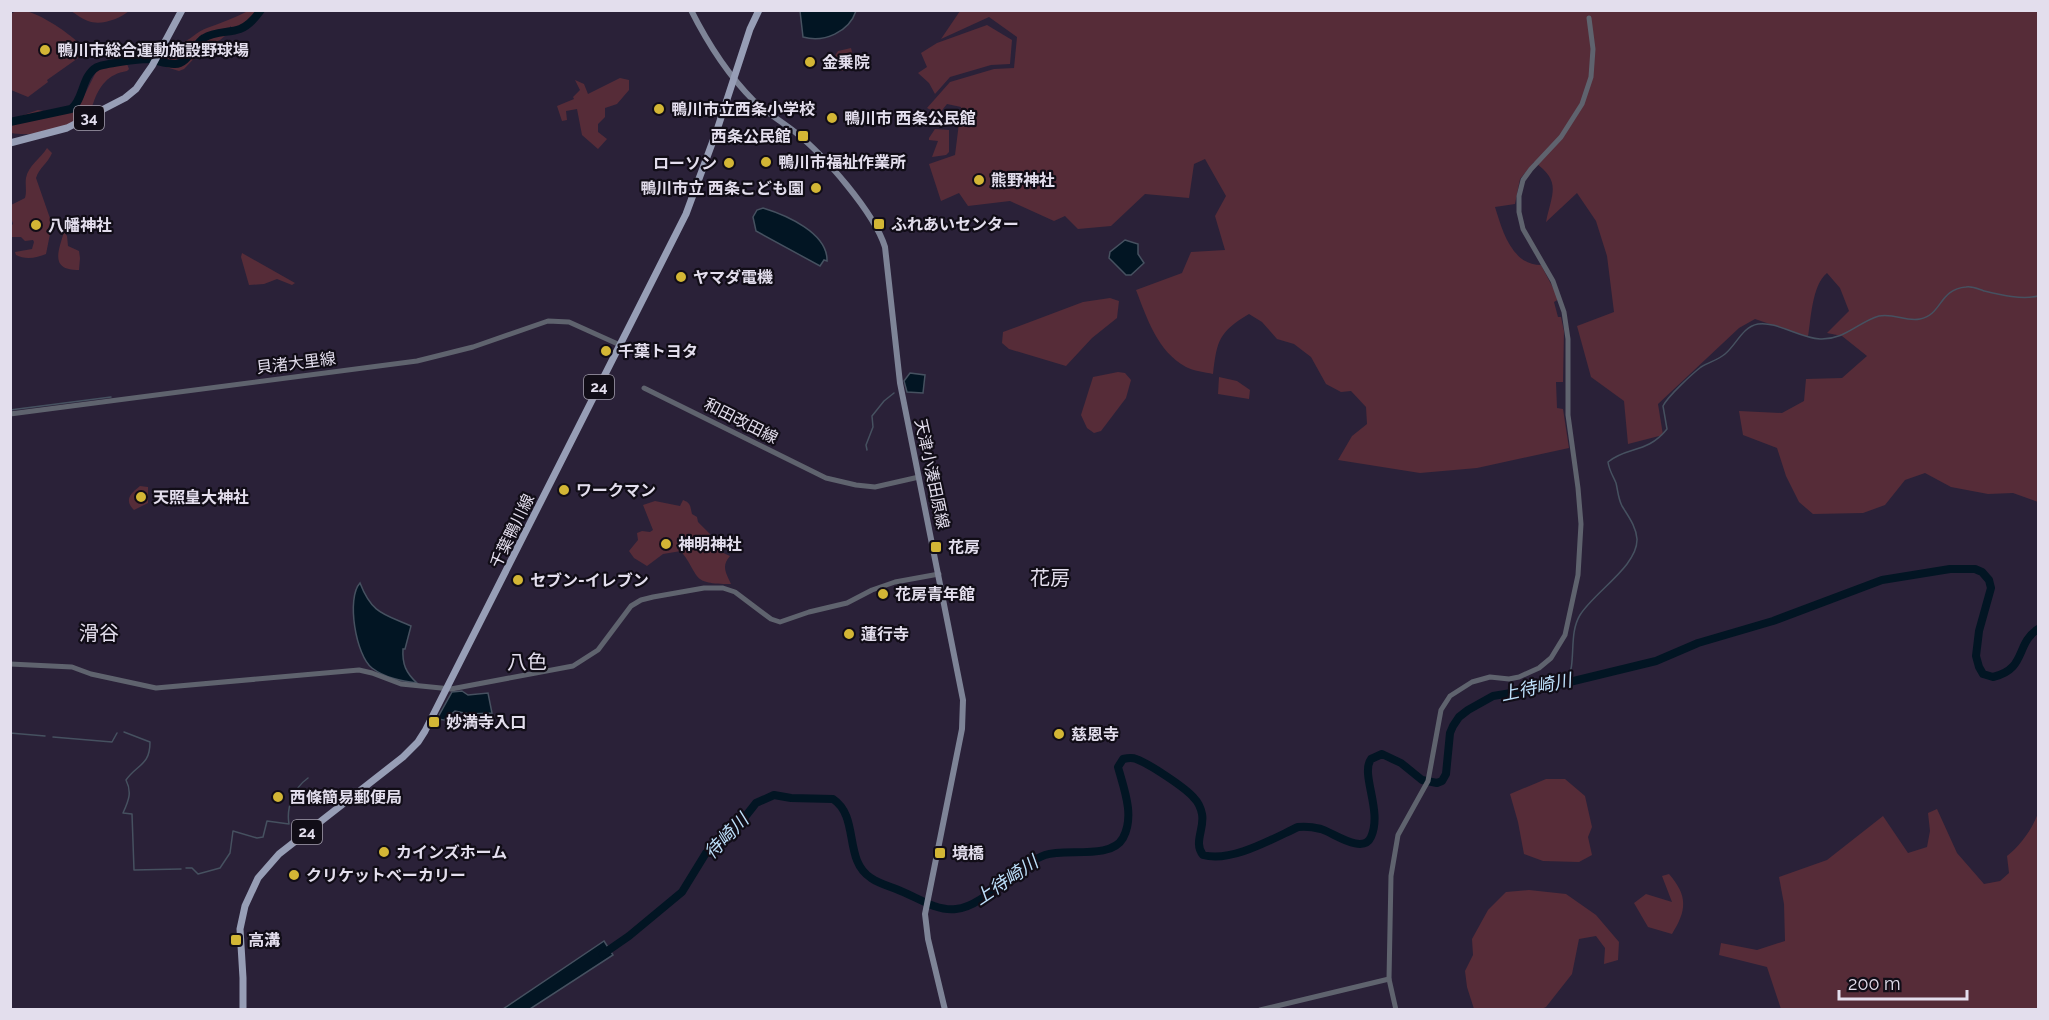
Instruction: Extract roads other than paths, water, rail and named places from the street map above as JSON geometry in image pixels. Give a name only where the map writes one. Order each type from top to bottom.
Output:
[{"type":"main road","name":"34","points":[[10,143],[67,128],[122,100],[136,89],[158,57],[182,10]]},
{"type":"main road","name":"天津小湊田原線","points":[[691,10],[709,45],[734,78],[760,106],[808,144],[858,200],[880,233],[886,254],[896,363],[963,693],[962,729],[926,909],[928,939],[945,1010]]},
{"type":"main road","name":"千葉鴨川線","points":[[243,1010],[240,929],[245,906],[258,878],[271,861],[287,847],[409,752],[425,731],[690,205],[750,29],[759,10]]},
{"type":"street","points":[[1396,1010],[1389,979],[1391,876],[1398,835],[1422,794],[1432,763],[1441,710],[1450,696],[1472,682],[1481,679],[1509,679],[1539,668],[1551,658],[1564,635],[1578,575],[1581,524],[1568,415],[1568,339],[1564,312],[1553,281],[1523,229],[1519,212],[1519,196],[1523,180],[1561,137],[1582,104],[1591,77],[1593,49],[1589,18]]},
{"type":"street","name":"貝渚大里線","points":[[10,414],[417,361],[473,347],[548,321],[569,322],[620,345]]},
{"type":"street","name":"和田改田線","points":[[644,388],[826,478],[875,487],[919,477]]},
{"type":"street","points":[[10,664],[72,667],[92,674],[156,688],[365,670],[401,684],[447,690],[573,666],[598,650],[631,606],[653,597],[704,588],[723,588],[735,592],[771,619],[780,622],[854,600],[872,590],[895,582],[939,574]]},
{"type":"street","points":[[1260,1010],[1389,979]]},
{"type":"water","points":[[800,10],[856,11],[848,25],[842,30],[827,37],[811,38],[803,37]]},
{"type":"water","points":[[763,208],[794,220],[813,234],[821,242],[827,261],[824,260],[820,266],[756,231],[753,217],[757,210]]},
{"type":"water","points":[[1125,240],[1138,244],[1138,254],[1144,263],[1131,275],[1126,275],[1109,258],[1110,252]]},
{"type":"water","points":[[910,373],[925,375],[923,393],[907,392],[904,381]]},
{"type":"water","points":[[360,583],[374,607],[411,626],[405,649],[403,649],[403,659],[407,672],[417,683],[382,674],[366,662],[357,640],[353,613],[356,590]]},
{"type":"water","points":[[462,691],[468,695],[488,693],[492,713],[469,714],[455,711],[444,720],[437,719],[452,692]]},
{"type":"water","points":[[604,941],[613,955],[530,1009],[503,1009]]},
{"type":"waterway","points":[[10,122],[71,109],[78,100],[88,76],[97,67],[147,59],[179,63],[187,58],[204,38],[243,28],[261,10]]},
{"type":"waterway","points":[[1567,682],[1572,665],[1576,623],[1587,606],[1623,569],[1635,549],[1637,539],[1635,530],[1621,503],[1608,462],[1660,437],[1667,429],[1663,406],[1701,367],[1725,354],[1744,332],[1758,324],[1780,327],[1812,338],[1829,339],[1879,316],[1915,320],[1927,317],[1951,292],[1966,287],[2011,296],[2038,296]]},
{"type":"waterway","points":[[867,450],[866,445],[873,427],[872,416],[894,393]]},
{"type":"waterway","points":[[10,410],[111,397]]},
{"type":"waterway","name":"上待崎川","points":[[603,954],[629,936],[682,892],[706,853],[730,836],[756,803],[774,795],[791,798],[833,799],[846,816],[857,861],[862,870],[880,883],[934,906],[956,909],[967,907],[978,901],[1023,867],[1045,855],[1099,851],[1117,845],[1123,838],[1128,821],[1127,802],[1118,767],[1123,759],[1134,758],[1149,765],[1190,794],[1202,814],[1199,846],[1203,855],[1214,857],[1239,853],[1298,827],[1321,829],[1348,841],[1362,844],[1371,837],[1374,827],[1375,816],[1368,774],[1371,759],[1382,754],[1401,763],[1422,780],[1437,783],[1442,781],[1446,774],[1450,733],[1453,726],[1468,710],[1493,696],[1553,686],[1656,661],[1698,643],[1773,621],[1882,580],[1950,569],[1975,569],[1982,572],[1989,580],[1991,588],[1979,631],[1976,656],[1983,674],[1993,677],[2011,668],[2026,642],[2038,629]]},
{"type":"waterway","points":[[124,732],[150,742],[148,756],[126,780],[129,796],[123,813],[132,814],[134,870],[181,869]]},
{"type":"waterway","points":[[10,733],[45,736]]},
{"type":"waterway","points":[[53,737],[112,742],[117,733]]},
{"type":"waterway","points":[[186,868],[192,868],[198,874],[220,868],[230,853],[233,831],[257,838],[263,837],[267,821],[289,824],[292,798],[308,778]]},
{"type":"place","name":"鴨川市総合運動施設野球場","points":[[45,50]]},
{"type":"place","name":"金乗院","points":[[810,62]]},
{"type":"place","name":"鴨川市立西条小学校","points":[[659,109]]},
{"type":"place","name":"鴨川市 西条公民館","points":[[832,118]]},
{"type":"place","name":"西条公民館","points":[[803,136]]},
{"type":"place","name":"鴨川市福祉作業所","points":[[766,162]]},
{"type":"place","name":"ローソン","points":[[729,163]]},
{"type":"place","name":"熊野神社","points":[[979,180]]},
{"type":"place","name":"鴨川市立 西条こども園","points":[[816,188]]},
{"type":"place","name":"ふれあいセンター","points":[[879,224]]},
{"type":"place","name":"八幡神社","points":[[36,225]]},
{"type":"place","name":"ヤマダ電機","points":[[681,277]]},
{"type":"place","name":"千葉トヨタ","points":[[606,351]]},
{"type":"place","name":"ワークマン","points":[[564,490]]},
{"type":"place","name":"天照皇大神社","points":[[141,497]]},
{"type":"place","name":"神明神社","points":[[666,544]]},
{"type":"place","name":"花房","points":[[936,547]]},
{"type":"place","name":"セブン-イレブン","points":[[518,580]]},
{"type":"place","name":"花房青年館","points":[[883,594]]},
{"type":"place","name":"蓮行寺","points":[[849,634]]},
{"type":"place","name":"妙満寺入口","points":[[434,722]]},
{"type":"place","name":"慈恩寺","points":[[1059,734]]},
{"type":"place","name":"西條簡易郵便局","points":[[278,797]]},
{"type":"place","name":"カインズホーム","points":[[384,852]]},
{"type":"place","name":"境橋","points":[[940,853]]},
{"type":"place","name":"クリケットベーカリー","points":[[294,875]]},
{"type":"place","name":"高溝","points":[[236,940]]},
{"type":"district","name":"花房","points":[[1050,578]]},
{"type":"district","name":"滑谷","points":[[99,633]]},
{"type":"district","name":"八色","points":[[527,662]]},
{"type":"water label","name":"待崎川","points":[[726,836]]}]
